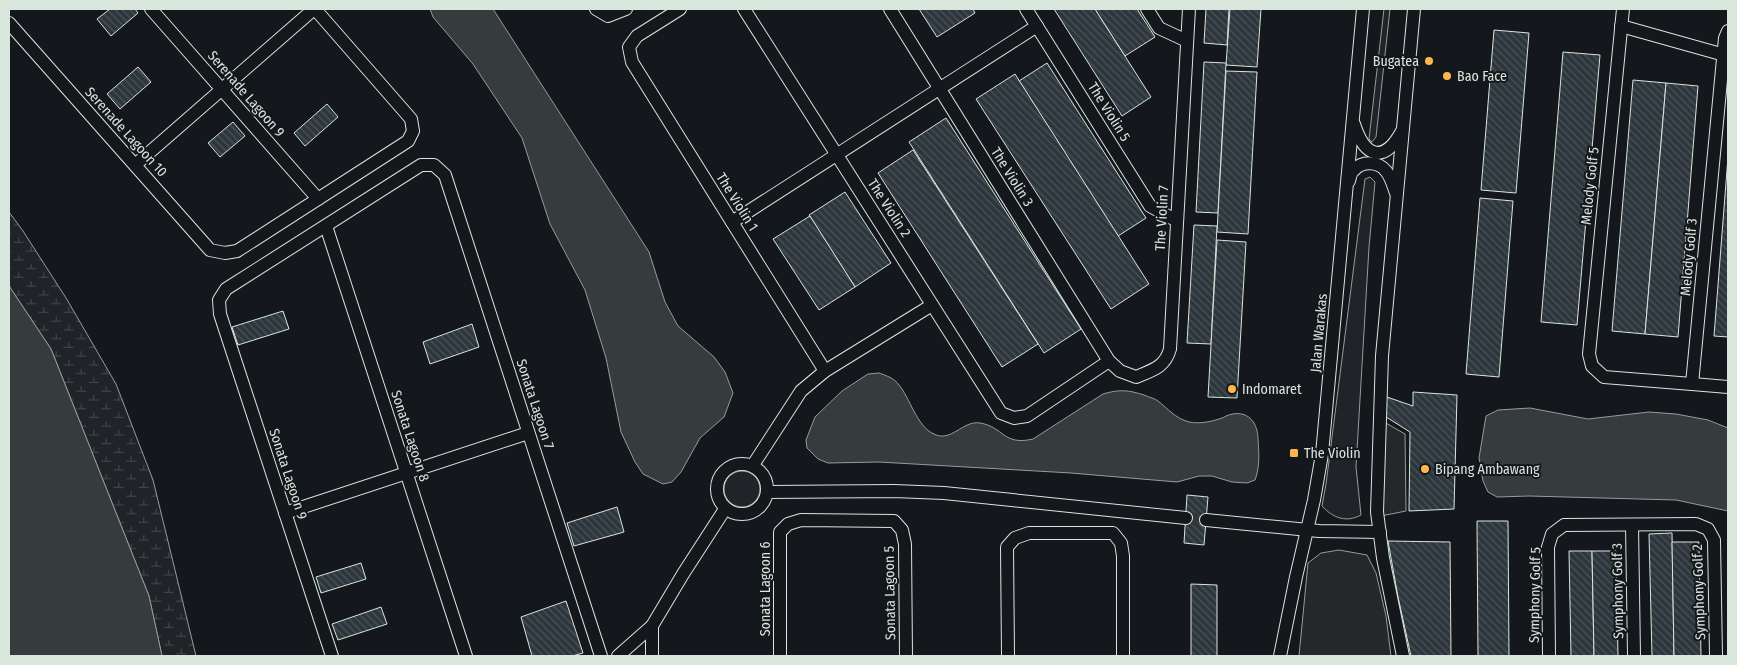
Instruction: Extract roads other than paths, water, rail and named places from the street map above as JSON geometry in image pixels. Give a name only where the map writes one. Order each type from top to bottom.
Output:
[{"type":"street","name":"Serenade Lagoon 9","points":[[151,9],[318,199]]},
{"type":"street","points":[[135,165],[314,9],[411,118],[413,131],[408,141],[318,199]]},
{"type":"street","points":[[596,9],[608,16],[626,9]]},
{"type":"street","name":"The Violin 1","points":[[680,9],[637,36],[629,47],[632,62],[825,371]]},
{"type":"street","name":"The Violin 2","points":[[744,9],[1001,413],[1014,418],[1027,416],[1109,361]]},
{"type":"street","name":"The Violin 3","points":[[890,9],[1109,361]]},
{"type":"street","name":"The Violin 5","points":[[1026,9],[1150,206],[1177,221]]},
{"type":"street","points":[[1147,9],[1159,28],[1187,41]]},
{"type":"street","name":"The Violin 7","points":[[1109,361],[1120,371],[1136,377],[1152,371],[1167,360],[1170,349],[1189,9]]},
{"type":"street","name":"Jalan Warakas","points":[[1280,656],[1319,477],[1325,430],[1363,9]]},
{"type":"street","points":[[1403,656],[1386,577],[1377,512],[1382,356],[1414,9]]},
{"type":"street","name":"Melody Golf 5","points":[[1623,9],[1589,354],[1592,366],[1604,377],[1692,384]]},
{"type":"street","name":"Serenade Lagoon 10","points":[[9,23],[210,250],[225,253],[237,251],[318,199]]},
{"type":"street","points":[[732,222],[1037,26]]},
{"type":"street","points":[[1622,26],[1726,55]]},
{"type":"street","name":"Melody Golf 3","points":[[1692,384],[1726,55],[1724,38],[1728,31]]},
{"type":"street","points":[[1353,119],[1360,140],[1366,148],[1373,152],[1382,152],[1390,149],[1404,128]]},
{"type":"street","points":[[1347,185],[1353,170],[1360,165],[1378,164],[1386,170],[1397,195]]},
{"type":"street","name":"Sonata Lagoon 7","points":[[326,226],[421,165],[434,165],[445,175],[601,656]]},
{"type":"street","name":"Sonata Lagoon 9","points":[[326,226],[226,289],[219,300],[220,314],[332,656]]},
{"type":"street","name":"Sonata Lagoon 8","points":[[326,226],[466,656]]},
{"type":"street","points":[[753,465],[801,391],[825,371],[932,305]]},
{"type":"street","points":[[1692,384],[1728,387]]},
{"type":"street","points":[[285,513],[528,433]]},
{"type":"street","points":[[741,463],[753,465],[761,472],[766,482],[767,492],[763,502],[756,510],[746,514],[735,514],[725,509],[718,499],[716,486],[720,475],[729,466],[741,463]]},
{"type":"street","points":[[767,492],[894,491],[944,493],[1186,518]]},
{"type":"street","points":[[618,656],[652,626],[725,509]]},
{"type":"street","name":"Sonata Lagoon 6","points":[[780,656],[780,532],[788,524],[801,520],[894,521],[902,530]]},
{"type":"street","points":[[1206,520],[1308,530],[1380,532]]},
{"type":"street","name":"Symphony Golf 2","points":[[1632,524],[1696,524],[1708,529],[1714,540],[1716,656]]},
{"type":"street","name":"Symphony Golf 5","points":[[1549,656],[1548,547],[1552,534],[1564,525],[1632,524]]},
{"type":"street","name":"Symphony Golf 3","points":[[1632,524],[1634,656]]},
{"type":"street","name":"Sonata Lagoon 5","points":[[902,530],[905,544],[906,656]]},
{"type":"street","points":[[1008,656],[1007,547],[1015,538],[1030,533],[1113,534],[1121,544],[1123,556],[1124,656]]},
{"type":"street","points":[[652,626],[652,656]]},
{"type":"tunnel","points":[[1186,518],[1206,520]]},
{"type":"place","name":"Bugatea","points":[[1429,61]]},
{"type":"place","name":"Bao Face","points":[[1447,76]]},
{"type":"place","name":"Indomaret","points":[[1232,389]]},
{"type":"place","name":"The Violin","points":[[1294,453]]},
{"type":"place","name":"Bipang Ambawang","points":[[1425,469]]}]
